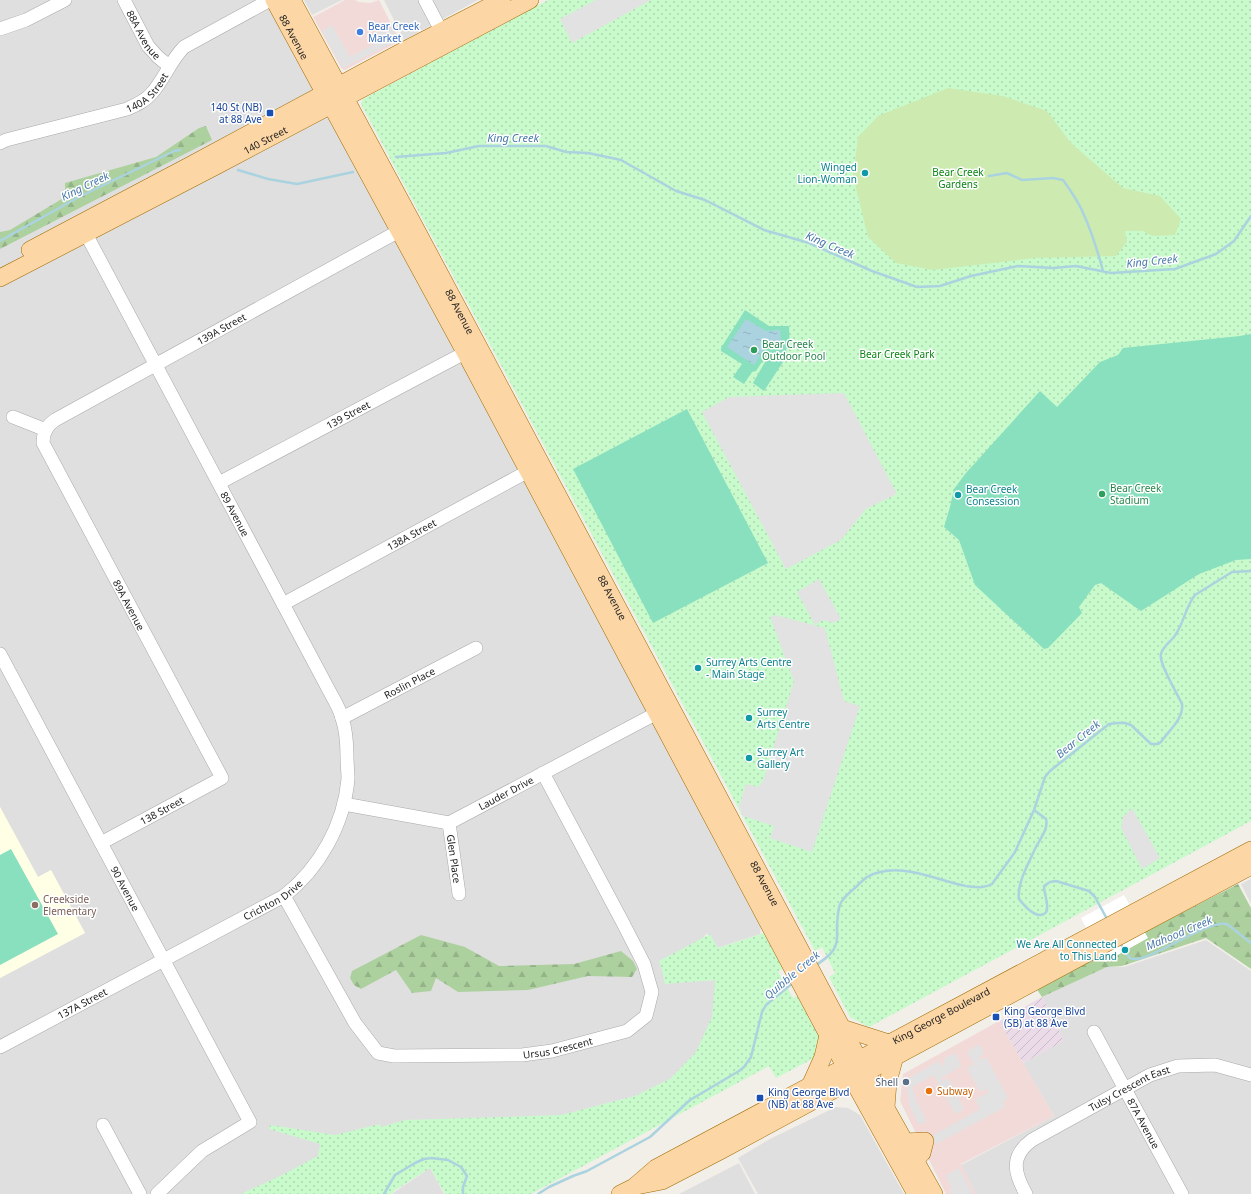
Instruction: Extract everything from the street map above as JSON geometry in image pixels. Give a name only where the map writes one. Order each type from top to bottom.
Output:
[{"type":"main road","name":"88 Avenue","points":[[274,0],[335,95],[534,468],[657,713],[856,1069],[916,1194]]},
{"type":"main road","name":"88 Avenue","points":[[292,0],[399,231],[471,349]]},
{"type":"main road","name":"140 Street","points":[[444,38],[502,0]]},
{"type":"main road","name":"140 Street","points":[[0,266],[196,163],[335,95],[444,38],[530,0]]},
{"type":"main road","name":"140 Street","points":[[0,278],[86,234],[335,95]]},
{"type":"main road","name":"88 Avenue","points":[[534,468],[676,718],[804,974]]},
{"type":"main road","points":[[657,713],[676,718]]},
{"type":"main road","name":"King George Boulevard","points":[[627,1190],[662,1181],[856,1069],[1137,919],[1251,850]]},
{"type":"main road","name":"King George Boulevard","points":[[1137,919],[1251,866]]},
{"type":"main road","points":[[810,1086],[835,1031],[892,1050],[886,1107]]},
{"type":"main road","name":"88 Avenue","points":[[856,1069],[886,1107],[905,1142],[925,1141],[922,1153],[915,1160],[934,1194]]},
{"type":"main road","name":"King George Boulevard","points":[[627,1190],[656,1168],[810,1086],[856,1069]]},
{"type":"street","points":[[0,29],[26,20],[65,0]]},
{"type":"street","name":"88A Avenue","points":[[124,0],[148,46],[169,66]]},
{"type":"street","name":"140A Street","points":[[0,144],[6,140],[127,109],[140,103],[151,94],[177,54],[184,47],[270,0]]},
{"type":"street","points":[[425,0],[444,38]]},
{"type":"street","name":"139A Street","points":[[46,430],[55,420],[399,231]]},
{"type":"street","name":"89 Avenue","points":[[86,234],[332,696],[342,718],[347,747],[348,778],[344,804]]},
{"type":"street","name":"139 Street","points":[[219,483],[471,349]]},
{"type":"street","points":[[13,417],[46,430]]},
{"type":"street","name":"89A Avenue","points":[[46,430],[43,436],[43,443],[222,778]]},
{"type":"street","name":"138A Street","points":[[283,604],[534,468]]},
{"type":"street","name":"Roslin Place","points":[[342,718],[476,648]]},
{"type":"street","name":"90 Avenue","points":[[0,654],[250,1122],[202,1151],[158,1194]]},
{"type":"street","name":"Lauder Drive","points":[[449,823],[657,713]]},
{"type":"street","name":"Ursus Crescent","points":[[284,896],[355,1024],[378,1053],[394,1056],[522,1055],[552,1051],[627,1031],[646,1016],[652,992],[644,964],[543,773]]},
{"type":"street","name":"138 Street","points":[[101,843],[222,778]]},
{"type":"street","points":[[344,804],[449,823]]},
{"type":"street","name":"Crichton Drive","points":[[163,959],[267,906],[297,886],[323,854],[333,834],[344,804]]},
{"type":"street","name":"Glen Place","points":[[449,823],[459,894]]},
{"type":"street","name":"137A Street","points":[[0,1047],[163,959]]},
{"type":"street","name":"87A Avenue","points":[[1094,1032],[1182,1194]]},
{"type":"street","name":"Tulsy Crescent East","points":[[1026,1194],[1020,1183],[1016,1168],[1019,1152],[1024,1146],[1032,1140],[1150,1075],[1178,1066],[1215,1065],[1251,1075]]},
{"type":"street","points":[[103,1125],[140,1194]]},
{"type":"shaded area","points":[[0,0],[264,0],[626,667],[761,924],[760,934],[717,948],[707,933],[669,983],[715,980],[718,999],[703,1046],[670,1079],[635,1096],[560,1116],[328,1171],[244,1194],[0,1194],[0,978],[85,933],[51,870],[38,877],[0,807]]},
{"type":"shaded area","points":[[304,0],[342,0],[312,15]]},
{"type":"shaded area","points":[[345,0],[370,3],[379,0],[400,41],[345,70],[342,69],[313,17]]},
{"type":"shaded area","points":[[384,0],[478,0],[404,40]]},
{"type":"shaded area","points":[[596,0],[651,0],[572,43],[560,19]]},
{"type":"shaded area","points":[[332,25],[350,57],[374,44],[370,37],[390,26],[398,40],[343,68],[322,31]]},
{"type":"shaded area","points":[[844,393],[897,494],[866,509],[841,540],[786,569],[702,412],[729,397]]},
{"type":"shaded area","points":[[819,579],[841,619],[833,623],[823,620],[815,625],[797,592]]},
{"type":"shaded area","points":[[775,615],[825,628],[844,701],[860,706],[812,852],[770,838],[774,826],[743,816],[739,807],[746,784],[758,787],[763,781],[794,681],[770,617]]},
{"type":"shaded area","name":"Creekside Elementary","points":[[0,807],[38,877],[51,870],[85,933],[0,978]]},
{"type":"shaded area","points":[[1132,808],[1160,858],[1142,869],[1121,828],[1123,817]]},
{"type":"shaded area","points":[[1251,879],[1251,904],[1241,884]]},
{"type":"shaded area","points":[[1206,940],[1251,971],[1251,1194],[976,1194],[961,1165],[1054,1116],[1023,1063],[1063,1041],[1042,997],[1107,967],[1124,967]]},
{"type":"shaded area","points":[[1042,997],[1064,1041],[1023,1063],[999,1021]]},
{"type":"shaded area","points":[[999,1021],[1054,1116],[961,1164],[976,1194],[946,1194],[900,1101],[903,1074]]},
{"type":"shaded area","points":[[979,1044],[984,1054],[979,1057],[981,1060],[986,1057],[1008,1098],[1003,1101],[1005,1107],[936,1144],[932,1136],[980,1109],[975,1099],[988,1093],[986,1089],[980,1092],[967,1068],[974,1064],[967,1052]]},
{"type":"shaded area","points":[[955,1053],[961,1066],[941,1078],[943,1081],[948,1078],[955,1090],[949,1094],[951,1098],[957,1095],[964,1109],[955,1114],[934,1075],[912,1087],[916,1100],[926,1121],[919,1125],[910,1107],[907,1079],[939,1061],[942,1066],[945,1063],[943,1059]]},
{"type":"shaded area","points":[[836,1107],[848,1108],[860,1115],[904,1194],[758,1194],[738,1158],[770,1139]]},
{"type":"shaded area","points":[[739,1163],[755,1194],[679,1194]]},
{"type":"shaded area","points":[[430,1168],[444,1194],[393,1194],[393,1193]]},
{"type":"shaded area","points":[[959,1168],[973,1194],[950,1194],[951,1187],[946,1175]]},
{"type":"green space","name":"Bear Creek Park","points":[[548,0],[1251,0],[1251,821],[869,1027],[850,1017],[829,977],[835,973],[822,947],[815,951],[361,104],[363,99]]},
{"type":"green space","name":"Bear Creek Gardens","points":[[948,88],[1003,96],[1047,111],[1071,143],[1123,188],[1160,196],[1181,219],[1175,235],[1152,236],[1143,231],[1125,231],[1127,242],[1116,256],[1035,258],[933,270],[896,263],[868,237],[853,176],[858,137],[878,116]]},
{"type":"green space","points":[[206,126],[212,140],[0,249],[0,232],[10,230],[65,197],[65,183],[156,157],[199,128]]},
{"type":"green space","name":"Bear Creek Outdoor Pool","points":[[745,310],[769,326],[789,326],[790,348],[786,349],[787,356],[764,391],[753,383],[769,355],[767,354],[756,371],[752,372],[744,384],[733,377],[742,364],[721,351],[721,348]]},
{"type":"green space","name":"Bear Creek Stadium","points":[[1251,334],[1251,559],[1236,560],[1199,574],[1141,611],[1101,583],[1095,585],[1079,607],[1082,613],[1048,648],[1044,649],[975,585],[959,540],[944,527],[954,489],[966,473],[1040,391],[1057,407],[1100,362],[1118,355],[1123,348]]},
{"type":"green space","points":[[687,409],[768,563],[653,623],[573,469]]},
{"type":"green space","points":[[11,849],[58,934],[0,965],[0,855]]},
{"type":"green space","points":[[1238,884],[1251,908],[1251,969],[1206,938],[1122,966],[1107,967],[1042,997],[1036,988]]},
{"type":"green space","points":[[764,933],[783,969],[778,971],[793,998],[797,996],[819,1037],[816,1057],[776,1078],[769,1066],[531,1194],[445,1194],[430,1168],[394,1191],[392,1194],[241,1194],[318,1156],[320,1144],[269,1129],[270,1125],[335,1135],[380,1124],[381,1127],[405,1120],[561,1115],[635,1096],[670,1079],[696,1052],[712,1017],[715,980],[665,984],[659,961],[710,934],[718,948]]},
{"type":"green space","points":[[421,935],[465,947],[499,966],[574,964],[621,951],[633,961],[637,969],[632,977],[588,976],[528,990],[458,992],[436,978],[431,991],[412,993],[396,970],[361,989],[354,985],[350,978],[352,971]]},
{"type":"water","points":[[746,319],[766,331],[780,330],[781,344],[767,344],[754,365],[727,347]]},
{"type":"pier","points":[[1124,895],[1148,938],[1105,962],[1081,918]]},
{"type":"waterway","name":"King Creek","points":[[396,157],[446,153],[479,146],[546,146],[566,152],[588,153],[621,160],[676,191],[705,200],[764,230],[809,243],[872,271],[917,287],[940,286],[971,276],[1018,266],[1053,268],[1076,266],[1111,273],[1175,269],[1216,254],[1234,241],[1251,216]]},
{"type":"waterway","name":"King Creek","points":[[0,241],[77,198],[174,151],[180,150]]},
{"type":"waterway","name":"King Creek","points":[[238,170],[268,179],[297,184],[353,172]]},
{"type":"waterway","points":[[989,176],[1007,173],[1022,180],[1053,178],[1063,180],[1082,210],[1103,271]]},
{"type":"waterway","name":"Bear Creek","points":[[815,966],[824,960],[834,950],[837,940],[838,913],[840,904],[846,896],[867,877],[879,872],[891,870],[916,873],[966,886],[989,886],[1015,852],[1034,810],[1045,777],[1050,771],[1109,724],[1125,723],[1131,725],[1151,744],[1158,744],[1161,742],[1178,720],[1182,709],[1182,704],[1162,664],[1162,651],[1179,629],[1189,604],[1195,595],[1232,572],[1251,571]]},
{"type":"waterway","name":"Mahood Creek","points":[[1034,810],[1046,819],[1047,823],[1043,835],[1024,874],[1020,887],[1019,899],[1033,913],[1037,915],[1044,914],[1047,911],[1044,886],[1050,882],[1056,881],[1089,891],[1095,897],[1107,919]]},
{"type":"waterway","name":"Mahood Creek","points":[[1120,943],[1130,958],[1137,959],[1148,956],[1205,928],[1217,924],[1227,924],[1251,943]]},
{"type":"waterway","name":"Quibble Creek","points":[[538,1194],[549,1187],[587,1171],[650,1137],[690,1100],[744,1067],[751,1057],[762,1012],[766,1005],[794,982]]},
{"type":"waterway","name":"Quibble Creek","points":[[384,1194],[395,1175],[415,1163],[431,1158],[448,1160],[461,1167],[467,1176],[463,1187],[463,1194]]},
{"type":"place","name":"Bear Creek Market","points":[[360,32]]},
{"type":"place","name":"140 St (NB) at 88 Ave","points":[[270,113]]},
{"type":"place","name":"Winged Lion-Woman","points":[[865,173]]},
{"type":"place","name":"Bear Creek Outdoor Pool","points":[[754,350]]},
{"type":"place","name":"Bear Creek Stadium","points":[[1102,494]]},
{"type":"place","name":"Bear Creek Consession","points":[[958,495]]},
{"type":"place","name":"Surrey Arts Centre - Main Stage","points":[[698,668]]},
{"type":"place","name":"Surrey Arts Centre","points":[[749,718]]},
{"type":"place","name":"Surrey Art Gallery","points":[[749,758]]},
{"type":"place","name":"Creekside Elementary","points":[[35,905]]},
{"type":"place","name":"We Are All Connected to This Land","points":[[1125,950]]},
{"type":"place","name":"King George Blvd (SB) at 88 Ave","points":[[996,1017]]},
{"type":"place","name":"Shell","points":[[906,1082]]},
{"type":"place","name":"Subway","points":[[929,1091]]},
{"type":"place","name":"King George Blvd (NB) at 88 Ave","points":[[760,1098]]}]
